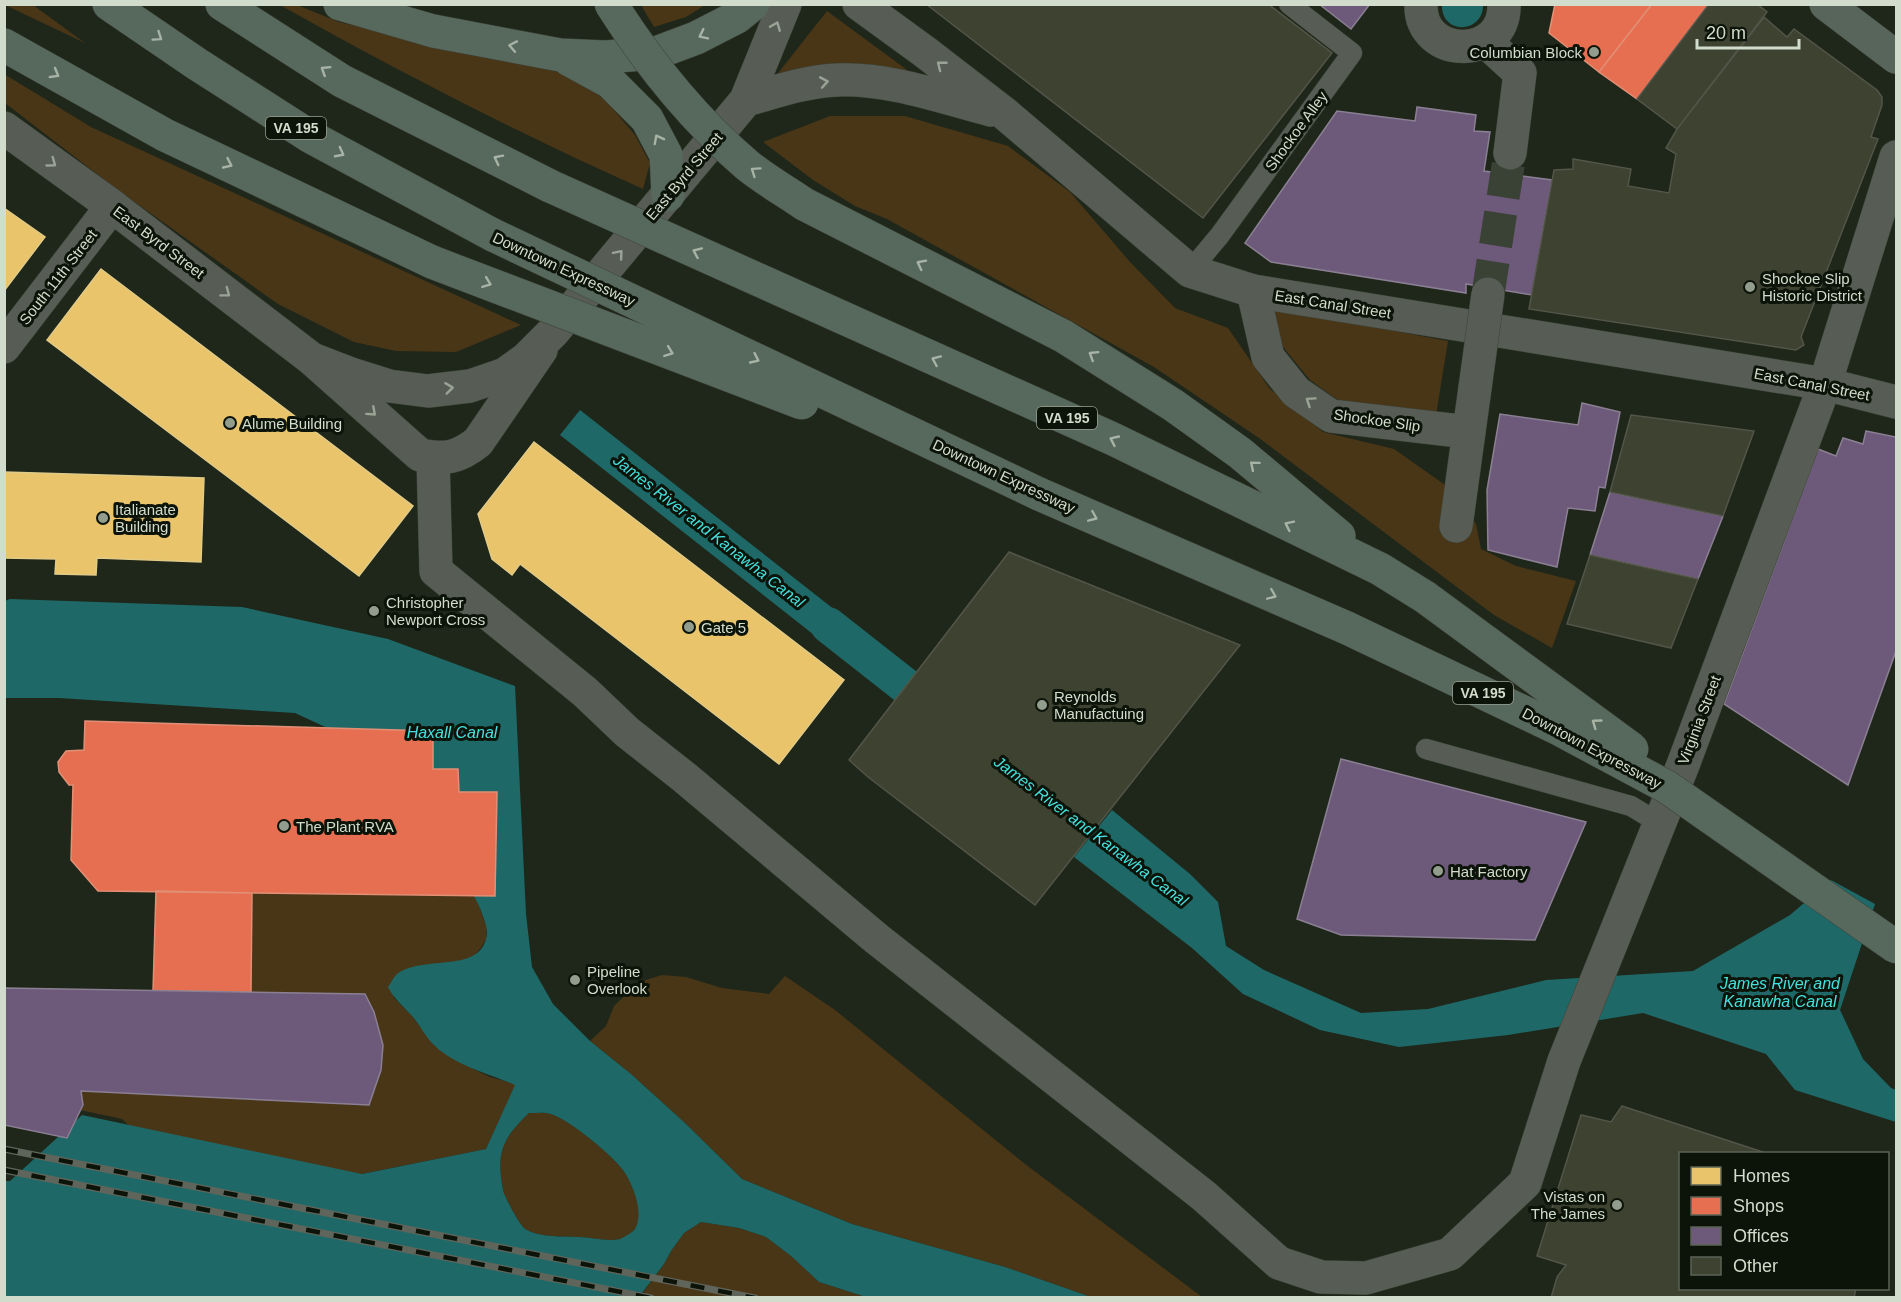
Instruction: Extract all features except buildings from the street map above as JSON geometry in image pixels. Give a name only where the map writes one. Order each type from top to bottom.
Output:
[{"type":"highway","name":"Downtown Expressway","points":[[109,4],[311,137],[493,235],[1039,494],[1347,628],[1557,728],[1667,787],[1896,946]]},
{"type":"highway","name":"Downtown Expressway","points":[[222,4],[342,81],[550,186],[1113,439],[1380,569],[1425,597],[1896,946]]},
{"type":"highway","points":[[340,4],[433,31],[560,55],[605,57],[656,53],[696,38],[737,17],[753,4]]},
{"type":"highway","points":[[611,4],[653,65],[692,113],[748,166],[804,204],[1063,336],[1173,405],[1240,453],[1380,569]]},
{"type":"highway","points":[[4,45],[165,135],[432,262],[1039,494]]},
{"type":"highway","points":[[560,55],[610,82],[647,119],[666,155],[668,195]]},
{"type":"main road","points":[[1839,9],[1896,57]]},
{"type":"street","name":"East Byrd Street","points":[[312,359],[389,386],[428,391],[470,386],[505,374],[526,359],[554,331],[746,100],[785,4]]},
{"type":"street","name":"East Canal Street","points":[[859,4],[1004,113],[1190,271],[1253,291],[1825,384],[1896,402]]},
{"type":"street","points":[[1421,4],[1425,24],[1433,35],[1445,44],[1458,47],[1472,47],[1485,41],[1495,32],[1502,21],[1504,4]]},
{"type":"street","points":[[1485,41],[1520,73],[1510,153]]},
{"type":"street","points":[[746,100],[789,88],[836,80],[891,84],[1004,113]]},
{"type":"street","name":"East Byrd Street","points":[[4,128],[112,206],[312,359],[420,455],[433,458],[451,457],[465,452],[478,442],[554,331]]},
{"type":"street","name":"Virginia Street","points":[[433,458],[436,571],[585,692],[627,732],[877,939],[1204,1196],[1279,1263],[1321,1277],[1366,1278],[1450,1254],[1525,1183],[1560,1074],[1683,765],[1825,384],[1896,157]]},
{"type":"street","name":"South 11th Street","points":[[4,346],[112,206]]},
{"type":"street","name":"Shockoe Slip","points":[[1253,291],[1268,357],[1296,392],[1331,416],[1468,432]]},
{"type":"street","points":[[1456,526],[1488,294]]},
{"type":"lane","name":"Shockoe Alley","points":[[1190,271],[1220,235],[1315,90],[1352,53],[1289,4]]},
{"type":"lane","points":[[1426,749],[1631,806],[1659,824]]},
{"type":"shaded area","points":[[5,5],[33,5],[85,43]]},
{"type":"shaded area","points":[[280,5],[297,5],[339,22],[531,64],[579,79],[608,103],[635,135],[650,163],[643,189],[459,101]]},
{"type":"shaded area","points":[[641,5],[705,5],[686,17],[654,27]]},
{"type":"shaded area","points":[[827,11],[918,78],[775,77]]},
{"type":"shaded area","points":[[4,74],[91,127],[521,325],[456,352],[396,351],[354,342],[278,304],[115,188],[5,103]]},
{"type":"shaded area","points":[[830,116],[905,116],[1008,146],[1070,192],[1130,262],[1175,308],[1228,328],[1270,389],[1323,432],[1394,449],[1455,492],[1476,524],[1481,549],[1516,566],[1576,581],[1552,648],[1494,615],[1259,438],[1154,367],[887,219],[855,206],[813,180],[763,142]]},
{"type":"shaded area","points":[[1271,308],[1448,341],[1436,415],[1338,400],[1310,380],[1283,347]]},
{"type":"shaded area","points":[[252,893],[474,896],[486,926],[486,939],[481,948],[473,957],[393,997],[412,1016],[435,1046],[459,1062],[490,1077],[516,1084],[486,1149],[361,1174],[137,1133],[122,1119],[80,1110],[83,1105],[81,1091],[369,1105],[380,1074],[382,1050],[377,1021],[365,995],[251,992]]},
{"type":"shaded area","points":[[662,975],[686,977],[722,988],[769,994],[785,976],[835,1010],[1025,1164],[1202,1297],[1091,1297],[1005,1267],[852,1224],[742,1179],[685,1123],[631,1074],[590,1041],[606,1026],[614,1006],[639,982]]},
{"type":"shaded area","points":[[529,1113],[549,1113],[559,1118],[591,1140],[619,1166],[632,1186],[639,1208],[638,1223],[632,1232],[620,1239],[604,1240],[545,1235],[531,1232],[522,1226],[504,1194],[500,1166],[503,1147],[507,1139]]},
{"type":"shaded area","points":[[701,1222],[739,1228],[766,1237],[819,1282],[866,1297],[639,1298],[684,1233]]},
{"type":"water","points":[[1442,5],[1483,5],[1481,15],[1476,21],[1470,26],[1462,27],[1448,22],[1443,15]]},
{"type":"water","name":"James River and Kanawha Canal","points":[[580,410],[877,643],[856,668],[560,435]]},
{"type":"water","name":"Haxall Canal","points":[[10,599],[242,607],[388,639],[515,686],[526,914],[532,967],[553,1004],[590,1041],[631,1074],[685,1123],[742,1179],[852,1224],[1005,1267],[1091,1297],[866,1297],[819,1282],[766,1237],[739,1228],[701,1222],[684,1233],[639,1297],[5,1297],[4,1181],[10,1181],[82,1115],[362,1174],[486,1149],[515,1085],[463,1064],[443,1053],[388,987],[396,975],[407,969],[472,956],[481,950],[487,931],[480,908],[425,800],[388,756],[295,713],[59,698],[5,698],[5,601]],"holes":[[[529,1113],[551,1114],[559,1118],[580,1131],[619,1166],[625,1173],[637,1201],[638,1223],[632,1232],[620,1239],[604,1240],[545,1235],[531,1232],[522,1226],[506,1199],[500,1166],[503,1147],[507,1139]]]},
{"type":"water","name":"James River and Kanawha Canal","points":[[1112,810],[1190,874],[1218,902],[1226,946],[1264,970],[1361,1013],[1428,1009],[1546,980],[1693,971],[1790,915],[1831,880],[1875,904],[1840,1010],[1863,1059],[1891,1088],[1896,1090],[1896,1122],[1795,1090],[1766,1054],[1643,1013],[1508,1035],[1399,1047],[1320,1030],[1243,994],[1192,948],[1074,857]]},
{"type":"waterway","name":"James River and Kanawha Canal","points":[[828,625],[945,717]]},
{"type":"tunnel","points":[[1488,294],[1510,153]]},
{"type":"railway","points":[[4,1149],[755,1298]]},
{"type":"railway","points":[[4,1170],[651,1298]]},
{"type":"place","name":"Columbian Block","points":[[1594,52]]},
{"type":"place","name":"Shockoe Slip Historic District","points":[[1750,287]]},
{"type":"place","name":"Alume Building","points":[[230,423]]},
{"type":"place","name":"Italianate Building","points":[[103,518]]},
{"type":"place","name":"Christopher Newport Cross","points":[[374,611]]},
{"type":"place","name":"Gate 5","points":[[689,627]]},
{"type":"place","name":"Reynolds Manufactuing","points":[[1042,705]]},
{"type":"place","name":"The Plant RVA","points":[[284,826]]},
{"type":"place","name":"Hat Factory","points":[[1438,871]]},
{"type":"place","name":"Pipeline Overlook","points":[[575,980]]},
{"type":"place","name":"Vistas on The James","points":[[1617,1205]]}]
